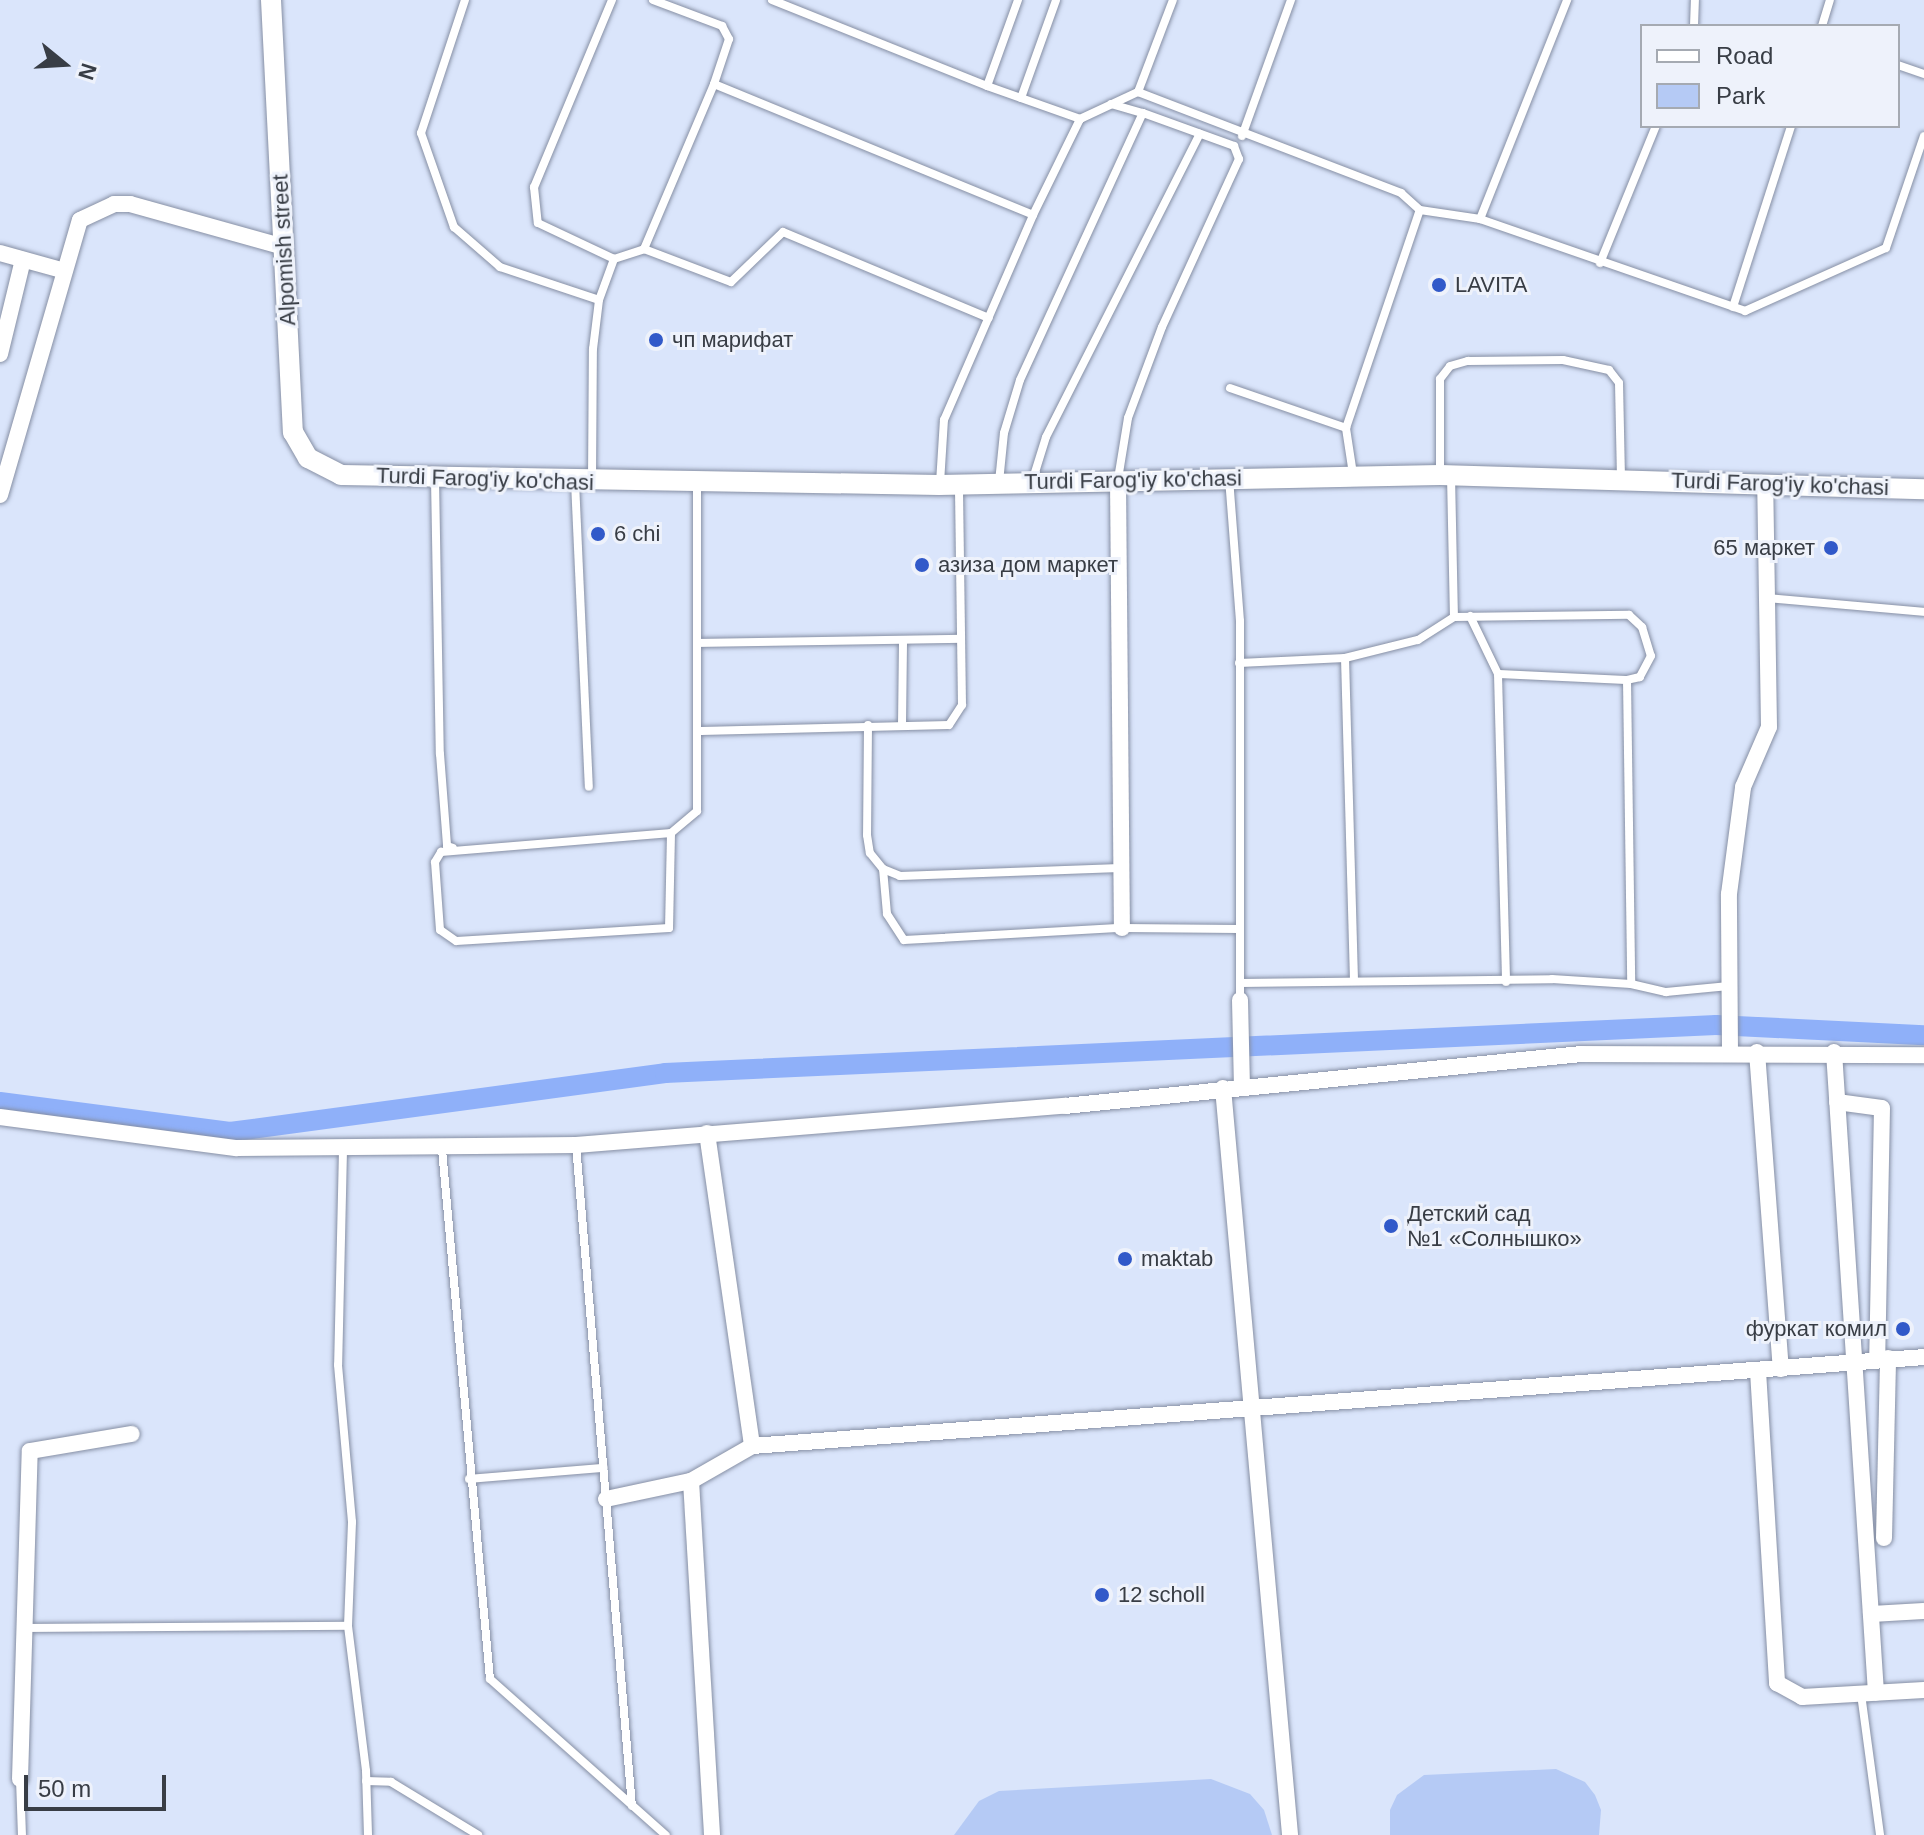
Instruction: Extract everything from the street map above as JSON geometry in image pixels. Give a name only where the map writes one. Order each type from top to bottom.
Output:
[{"type":"street","name":"Alpomish street","points":[[271,0],[293,432],[308,458],[341,475]]},
{"type":"street","points":[[0,495],[6,452],[80,220],[114,204],[284,247]]},
{"type":"street","points":[[0,253],[65,271]]},
{"type":"street","points":[[0,354],[23,260]]},
{"type":"street","name":"Turdi Farog'iy ko'chasi","points":[[341,475],[583,482],[949,484],[1353,474],[1924,489]]},
{"type":"street","points":[[1118,480],[1122,928]]},
{"type":"street","points":[[1730,1044],[1729,894],[1743,787],[1769,727],[1765,484]]},
{"type":"street","points":[[1240,995],[1242,1085]]},
{"type":"street","points":[[0,1117],[237,1148],[343,1150],[576,1145],[1065,1106],[1242,1085],[1581,1054],[1730,1044],[1757,1052],[1924,1055]]},
{"type":"street","points":[[1757,1052],[1781,1369]]},
{"type":"street","points":[[1834,1052],[1871,1614],[1869,1693]]},
{"type":"street","points":[[1223,1088],[1290,1835]]},
{"type":"street","points":[[1837,1102],[1882,1108],[1884,1538]]},
{"type":"street","points":[[707,1133],[752,1446]]},
{"type":"street","points":[[606,1499],[691,1481],[752,1446],[1924,1357]]},
{"type":"street","points":[[1758,1371],[1777,1683],[1802,1697],[1924,1690]]},
{"type":"street","points":[[20,1779],[30,1451],[132,1434]]},
{"type":"street","points":[[691,1481],[712,1835]]},
{"type":"street","points":[[1871,1614],[1924,1611]]},
{"type":"lane","points":[[465,0],[421,133],[454,227],[500,267],[599,300]]},
{"type":"lane","points":[[612,0],[534,187],[538,223],[614,259],[644,249],[731,282],[783,232],[989,318]]},
{"type":"lane","points":[[644,249],[714,84],[729,39],[722,26],[676,4],[653,0]]},
{"type":"lane","points":[[772,0],[987,86],[1080,119]]},
{"type":"lane","points":[[987,86],[1018,0]]},
{"type":"lane","points":[[1021,98],[1056,0]]},
{"type":"lane","points":[[701,731],[949,725],[956,717],[962,705],[960,639],[944,420],[1033,215],[1080,119],[1138,92],[1173,0]]},
{"type":"lane","points":[[1242,136],[1291,0]]},
{"type":"lane","points":[[1480,219],[1567,0]]},
{"type":"lane","points":[[1694,24],[1695,0]]},
{"type":"lane","points":[[1823,24],[1830,0]]},
{"type":"lane","points":[[1900,66],[1924,74]]},
{"type":"lane","points":[[714,84],[1033,215]]},
{"type":"lane","points":[[1138,92],[1242,136],[1401,193],[1420,210],[1480,219],[1745,311],[1886,248],[1924,136]]},
{"type":"lane","points":[[1111,104],[1234,146],[1239,159],[1157,340],[1128,418],[1118,480]]},
{"type":"lane","points":[[999,483],[1004,433],[1020,380],[1143,113]]},
{"type":"lane","points":[[1600,263],[1655,128]]},
{"type":"lane","points":[[1733,307],[1790,128]]},
{"type":"lane","points":[[1032,482],[1046,437],[1200,134]]},
{"type":"lane","points":[[1353,474],[1346,428],[1420,210]]},
{"type":"lane","points":[[589,787],[583,482],[599,300],[614,259]]},
{"type":"lane","points":[[1454,617],[1440,379],[1450,366],[1468,361],[1563,360],[1609,370],[1619,383],[1621,480]]},
{"type":"lane","points":[[1230,388],[1346,428]]},
{"type":"lane","points":[[1229,477],[1239,663],[1240,995],[1354,981],[1631,984],[1666,992],[1730,986]]},
{"type":"lane","points":[[435,478],[440,754],[447,846],[455,849]]},
{"type":"lane","points":[[671,833],[673,922],[659,930],[445,937],[435,862],[441,852],[671,833],[697,811],[701,731],[697,483]]},
{"type":"lane","points":[[1768,598],[1924,612]]},
{"type":"lane","points":[[1239,663],[1345,658],[1418,640],[1454,617],[1470,616],[1629,615],[1642,627],[1651,656],[1640,677],[1627,680],[1498,674]]},
{"type":"lane","points":[[1470,616],[1498,674],[1506,982]]},
{"type":"lane","points":[[699,643],[960,639]]},
{"type":"lane","points":[[902,725],[903,640]]},
{"type":"lane","points":[[1345,658],[1354,981]]},
{"type":"lane","points":[[1627,680],[1631,984]]},
{"type":"lane","points":[[868,725],[867,835],[870,853],[883,869],[900,876],[1120,868]]},
{"type":"lane","points":[[883,869],[887,914],[904,940],[1122,928],[1239,929]]},
{"type":"lane","points":[[576,1145],[632,1806]]},
{"type":"lane","points":[[442,1149],[469,1479],[490,1679],[666,1835]]},
{"type":"lane","points":[[343,1150],[338,1365],[352,1522],[348,1626],[366,1781],[368,1835]]},
{"type":"lane","points":[[469,1479],[604,1468]]},
{"type":"lane","points":[[26,1628],[348,1626]]},
{"type":"lane","points":[[1869,1693],[1880,1835]]},
{"type":"lane","points":[[20,1779],[22,1835]]},
{"type":"lane","points":[[366,1781],[391,1782],[478,1835]]},
{"type":"green space","points":[[1556,1769],[1585,1782],[1595,1795],[1601,1810],[1599,1835],[1390,1835],[1390,1810],[1397,1795],[1424,1775]]},
{"type":"green space","points":[[1211,1779],[1250,1794],[1264,1810],[1272,1835],[954,1835],[979,1801],[999,1791]]},
{"type":"waterway","points":[[0,1102],[230,1132],[665,1073],[1716,1025],[1924,1035]]},
{"type":"place","name":"LAVITA","points":[[1439,285]]},
{"type":"place","name":"чп марифат","points":[[656,340]]},
{"type":"place","name":"6 chi","points":[[598,534]]},
{"type":"place","name":"65 маркет","points":[[1831,548]]},
{"type":"place","name":"азиза дом маркет","points":[[922,565]]},
{"type":"place","name":"Детский сад №1 «Солнышко»","points":[[1391,1226]]},
{"type":"place","name":"maktab","points":[[1125,1259]]},
{"type":"place","name":"фуркат комил","points":[[1903,1329]]},
{"type":"place","name":"12 scholl","points":[[1102,1595]]}]
